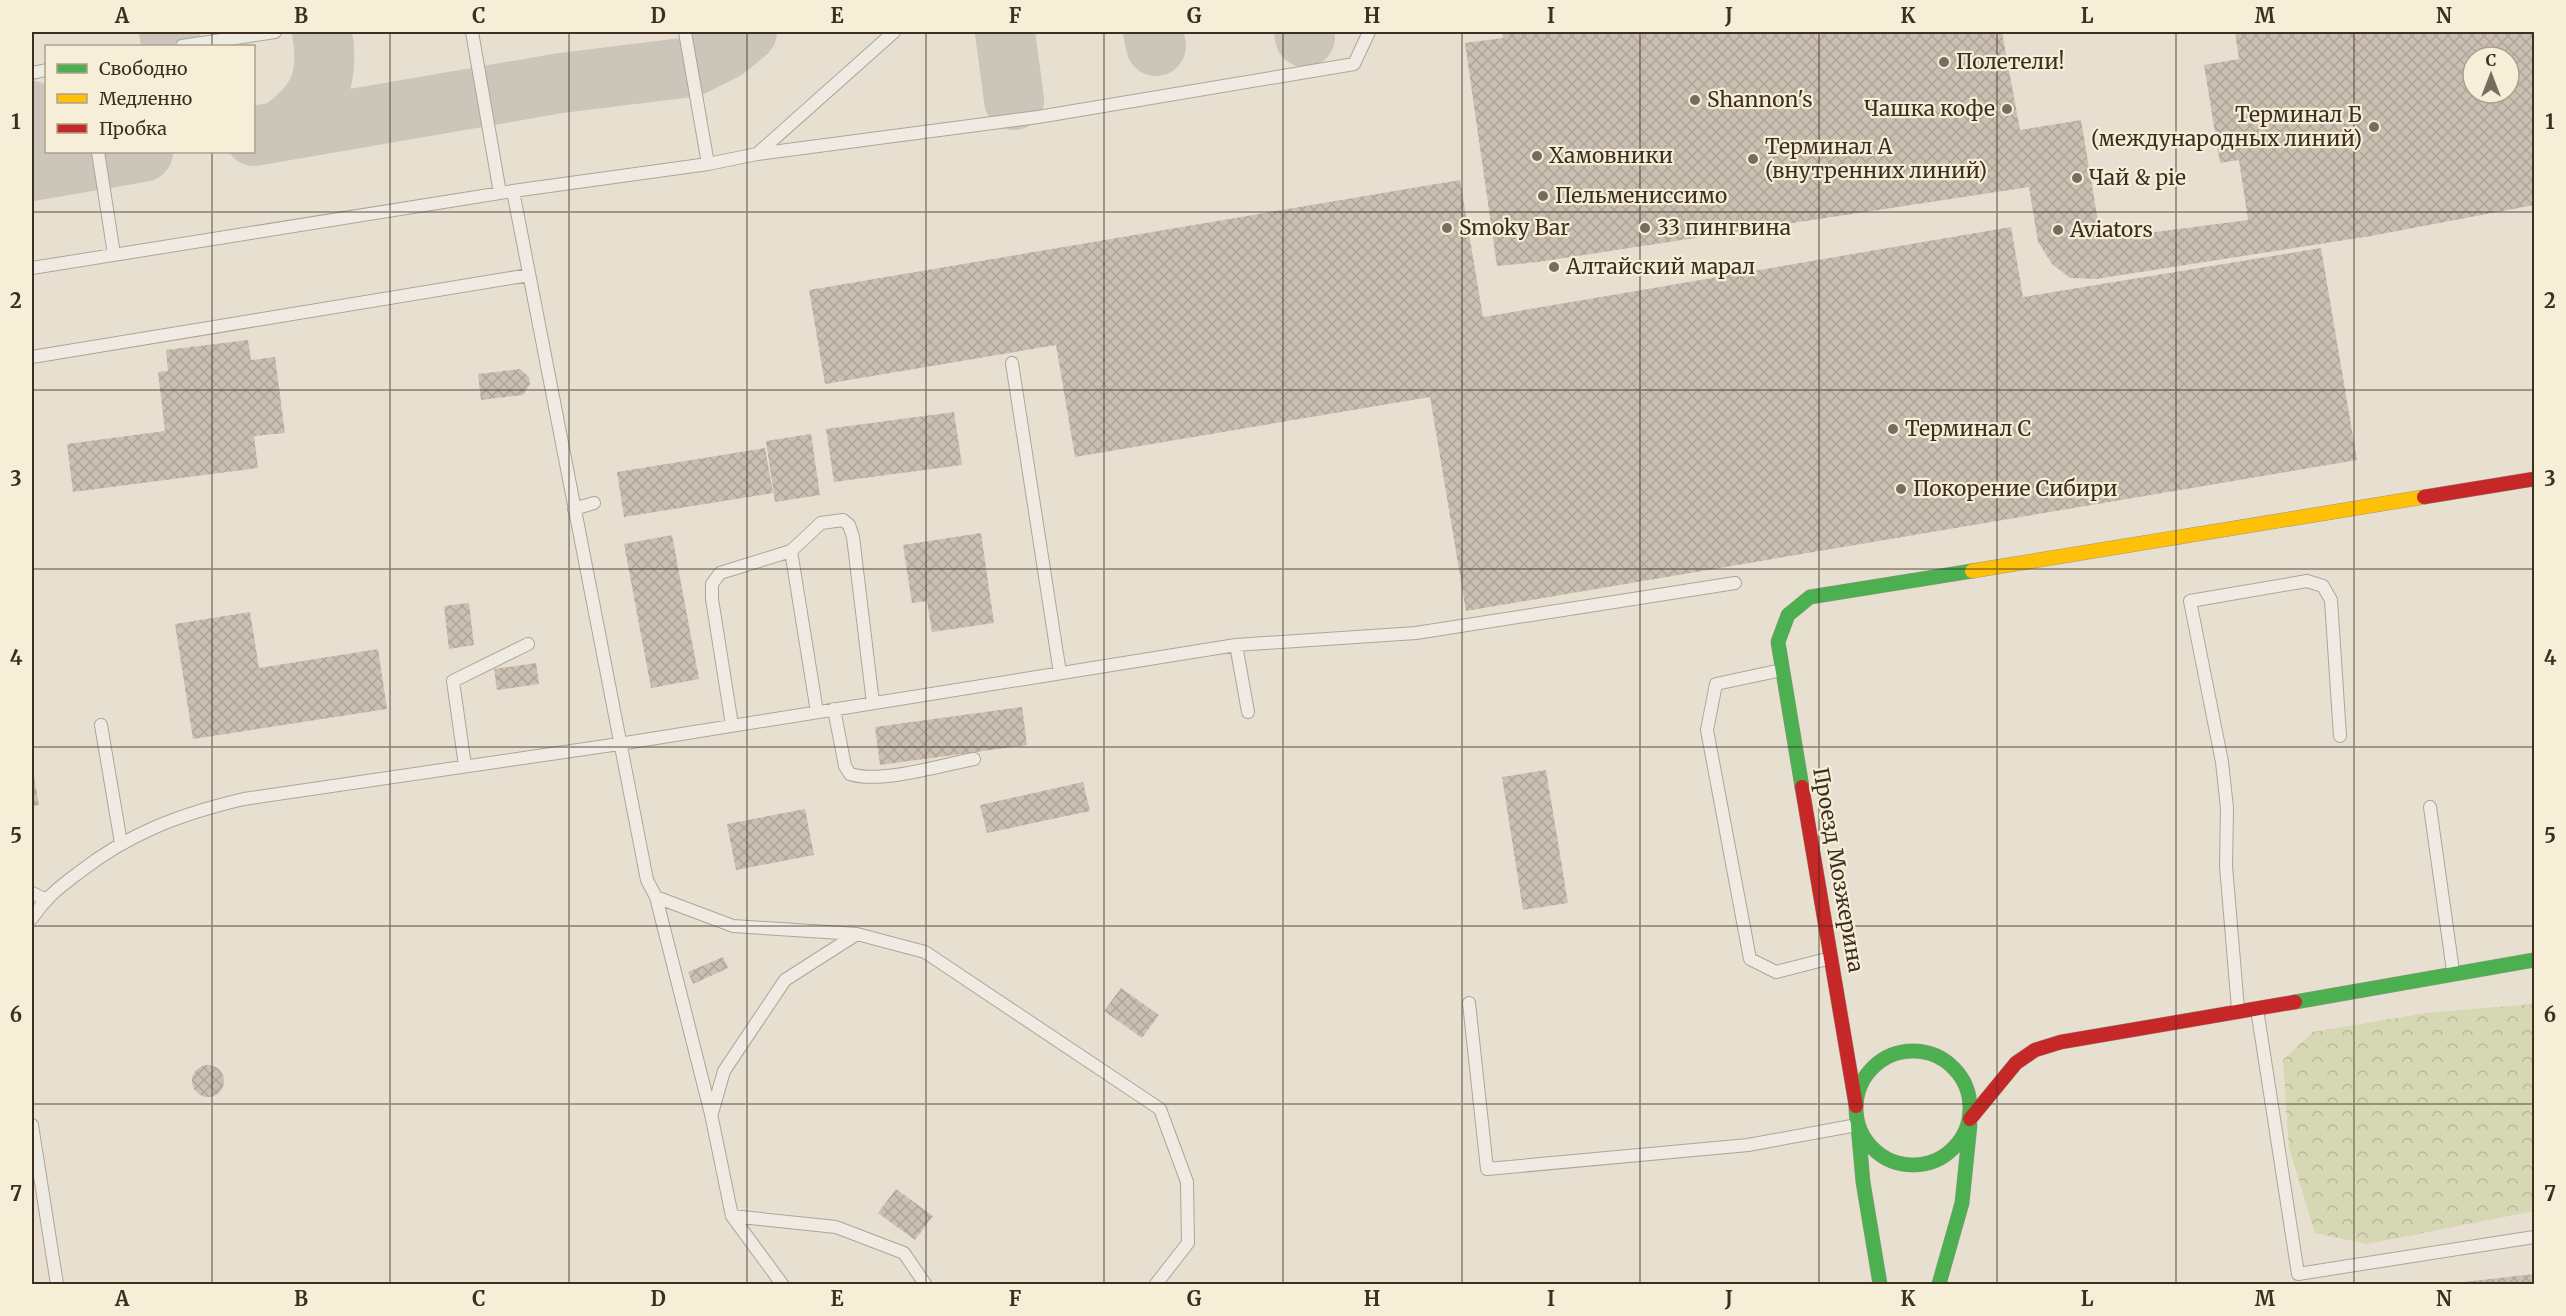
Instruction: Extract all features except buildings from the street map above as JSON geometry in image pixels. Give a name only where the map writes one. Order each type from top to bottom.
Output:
[{"type":"street","name":"Проезд Мозжерина","points":[[1856,1106],[1860,1087],[1869,1071],[1884,1059],[1901,1052],[1920,1051],[1938,1056],[1954,1067],[1965,1082],[1971,1100],[1970,1119],[1964,1137],[1951,1151],[1935,1161],[1916,1166],[1897,1163],[1880,1155],[1867,1142],[1858,1125],[1778,642],[1788,615],[1810,597],[2535,479]]},
{"type":"street","points":[[1939,1284],[1962,1203],[1970,1119],[2016,1063],[2035,1050],[2061,1042],[2238,1010],[2453,976],[2535,960]]},
{"type":"street","points":[[1858,1125],[1863,1182],[1880,1284]]},
{"type":"lane","points":[[189,45],[275,32]]},
{"type":"lane","points":[[472,32],[500,193]]},
{"type":"lane","points":[[685,32],[708,164]]},
{"type":"lane","points":[[757,154],[894,32]]},
{"type":"lane","points":[[32,268],[513,191],[708,164],[757,154],[1038,117],[1354,64],[1369,32]]},
{"type":"lane","points":[[98,153],[114,254]]},
{"type":"lane","points":[[513,191],[647,880],[656,897],[711,1114],[732,1216],[782,1284]]},
{"type":"lane","points":[[32,357],[529,274]]},
{"type":"lane","points":[[1012,363],[1060,673]]},
{"type":"lane","points":[[574,509],[594,503]]},
{"type":"lane","points":[[732,726],[712,599],[712,584],[720,573],[791,551],[821,523],[843,520],[849,525],[853,537],[873,703]]},
{"type":"lane","points":[[791,551],[817,712]]},
{"type":"lane","points":[[2238,1010],[2226,866],[2227,808],[2222,762],[2190,601],[2307,581],[2323,586],[2331,600],[2340,736]]},
{"type":"lane","points":[[32,918],[45,898],[97,858],[131,837],[189,813],[244,799],[619,744],[1236,645],[1416,633],[1734,583]]},
{"type":"lane","points":[[465,766],[453,681],[528,644]]},
{"type":"lane","points":[[1236,645],[1248,712]]},
{"type":"lane","points":[[1783,670],[1716,684],[1707,730],[1750,959],[1776,972],[1831,958]]},
{"type":"lane","points":[[834,709],[845,766],[850,774],[860,777],[879,777],[974,759]]},
{"type":"lane","points":[[101,726],[121,843]]},
{"type":"lane","points":[[2430,807],[2453,976]]},
{"type":"lane","points":[[32,893],[45,898]]},
{"type":"lane","points":[[656,897],[733,926],[857,934],[925,951],[1160,1109],[1187,1182],[1188,1243],[1156,1284]]},
{"type":"lane","points":[[711,1114],[724,1071],[785,980],[857,934]]},
{"type":"lane","points":[[1469,1003],[1487,1168],[1748,1145],[1858,1125]]},
{"type":"lane","points":[[2256,1007],[2298,1274],[2535,1237]]},
{"type":"lane","points":[[32,1125],[57,1284]]},
{"type":"lane","points":[[732,1216],[836,1227],[904,1253],[925,1284]]},
{"type":"green space","points":[[2534,1004],[2534,1211],[2367,1244],[2315,1233],[2289,1148],[2283,1060],[2313,1032],[2426,1013]]},
{"type":"taxiway","points":[[169,32],[172,45]]},
{"type":"taxiway","points":[[280,131],[304,110],[319,89],[324,64],[322,32]]},
{"type":"taxiway","points":[[255,136],[561,83],[691,67],[725,50],[747,32]]},
{"type":"taxiway","points":[[1005,32],[1014,100]]},
{"type":"taxiway","points":[[1153,32],[1156,46]]},
{"type":"taxiway","points":[[1304,32],[1305,37]]},
{"type":"taxiway","points":[[32,111],[45,134]]},
{"type":"taxiway","points":[[32,171],[137,153]]},
{"type":"traffic: fast","points":[[1802,787],[1778,642],[1788,615],[1810,597],[1972,571]]},
{"type":"traffic: fast","points":[[2295,1002],[2534,960]]},
{"type":"traffic: fast","points":[[1913,1051],[1935,1055],[1945,1060],[1961,1076],[1966,1086],[1970,1108],[1966,1130],[1961,1140],[1945,1156],[1935,1161],[1913,1165],[1891,1161],[1881,1156],[1865,1140],[1860,1130],[1856,1108],[1860,1086],[1865,1076],[1881,1060],[1891,1055],[1913,1051]]},
{"type":"traffic: fast","points":[[1939,1284],[1962,1203],[1970,1125]]},
{"type":"traffic: fast","points":[[1858,1126],[1863,1182],[1880,1284]]},
{"type":"traffic: slow","points":[[1972,571],[2424,497]]},
{"type":"traffic: jam","points":[[2424,497],[2534,479]]},
{"type":"traffic: jam","points":[[1802,787],[1856,1106]]},
{"type":"traffic: jam","points":[[1970,1119],[2016,1063],[2035,1050],[2061,1042],[2295,1002]]},
{"type":"place","name":"Полетели!","points":[[1944,62]]},
{"type":"place","name":"Shannon's","points":[[1695,100]]},
{"type":"place","name":"Чашка кофе","points":[[2007,109]]},
{"type":"place","name":"Терминал Б (международных линий)","points":[[2374,127]]},
{"type":"place","name":"Хамовники","points":[[1537,156]]},
{"type":"place","name":"Терминал А (внутренних линий)","points":[[1753,159]]},
{"type":"place","name":"Чай & pie","points":[[2077,178]]},
{"type":"place","name":"Пельмениссимо","points":[[1543,196]]},
{"type":"place","name":"Smoky Bar","points":[[1447,228]]},
{"type":"place","name":"33 пингвина","points":[[1645,228]]},
{"type":"place","name":"Aviators","points":[[2058,230]]},
{"type":"place","name":"Алтайский марал","points":[[1554,267]]},
{"type":"place","name":"Терминал С","points":[[1893,429]]},
{"type":"place","name":"Покорение Сибири","points":[[1901,489]]}]
